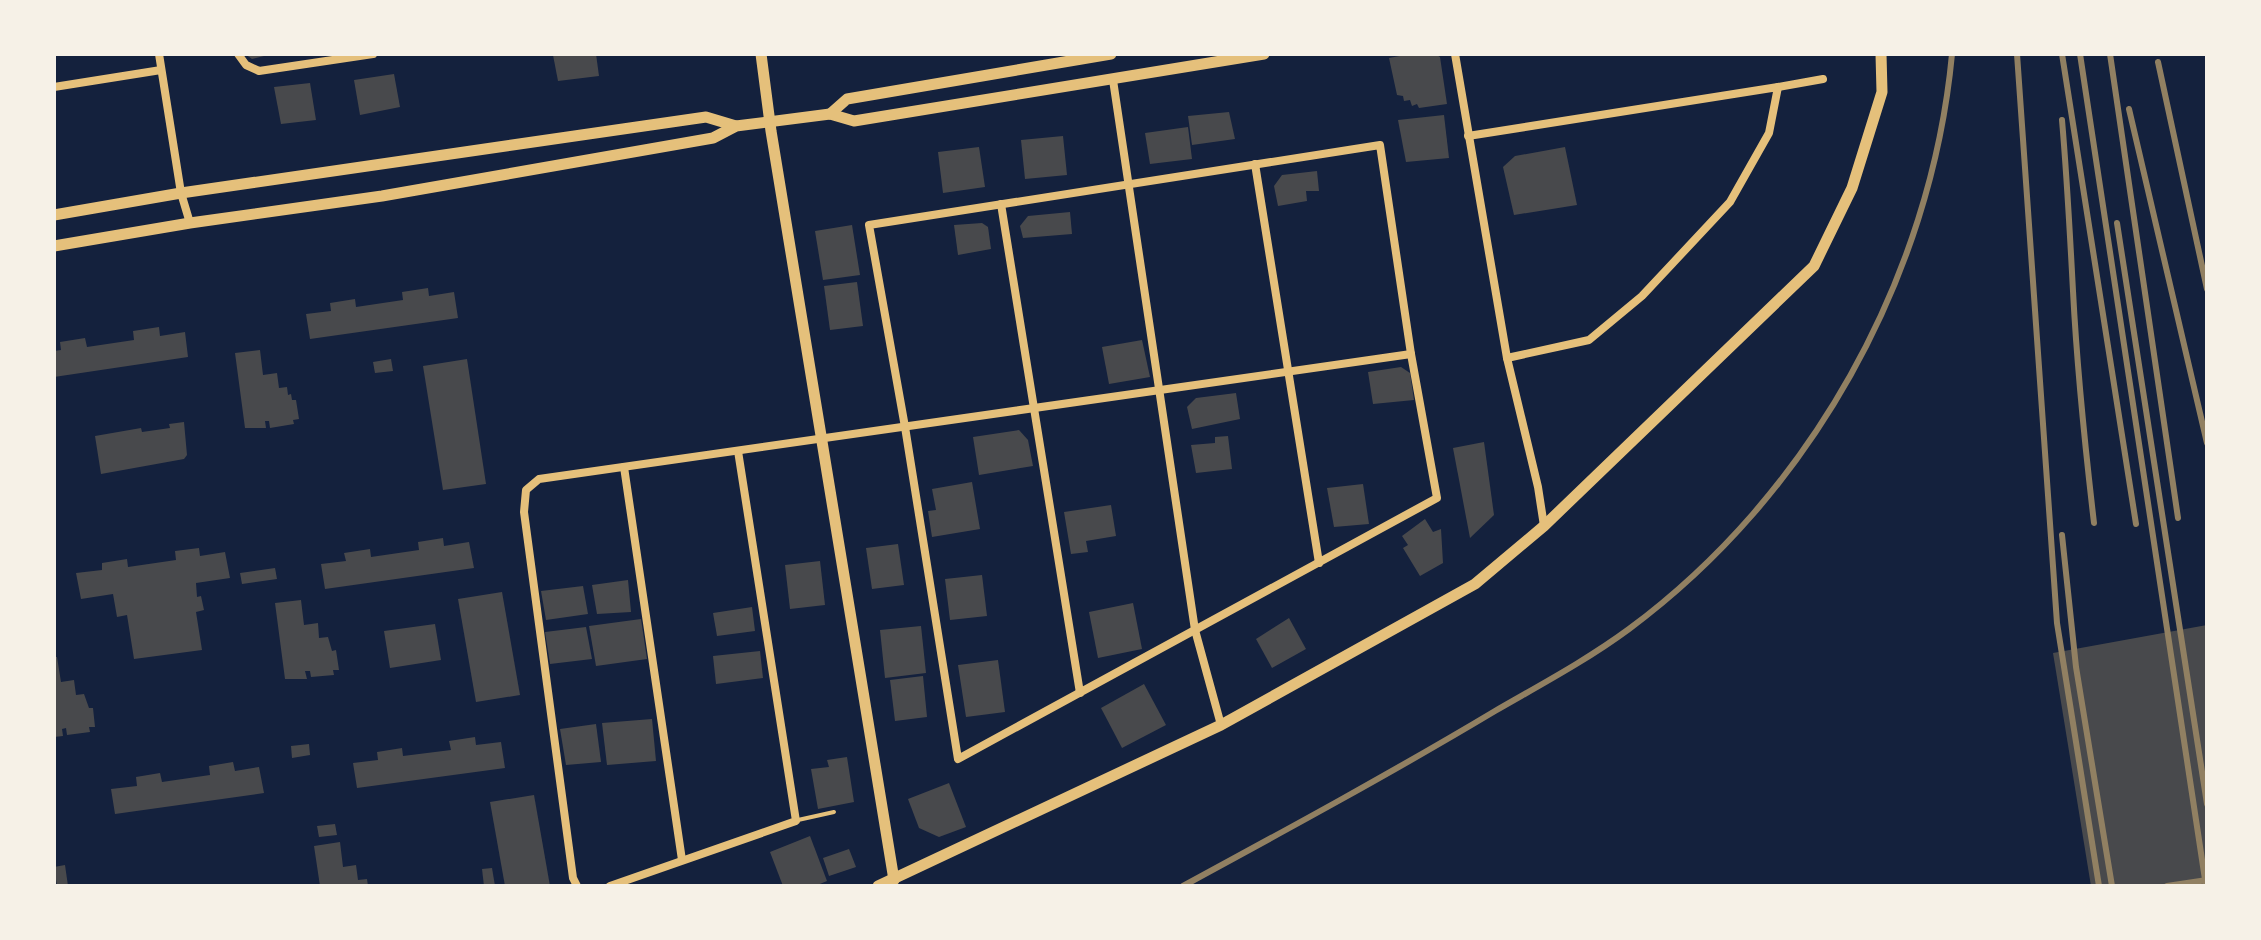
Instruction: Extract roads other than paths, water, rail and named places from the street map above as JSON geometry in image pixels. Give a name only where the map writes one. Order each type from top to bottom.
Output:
[{"type":"street","points":[[159,54],[181,193],[190,223]]},
{"type":"street","points":[[238,54],[246,65],[259,71],[373,54]]},
{"type":"street","points":[[761,54],[769,121],[894,880]]},
{"type":"street","points":[[830,114],[847,99],[1108,54]]},
{"type":"street","points":[[54,246],[382,196],[713,138],[736,126],[830,114],[854,121],[1264,54]]},
{"type":"street","points":[[1455,54],[1507,358],[1538,487],[1544,526]]},
{"type":"street","points":[[878,886],[1221,725],[1475,584],[1544,526],[1814,266],[1852,188],[1882,92],[1881,54]]},
{"type":"street","points":[[54,87],[161,70]]},
{"type":"street","points":[[1468,136],[1823,79]]},
{"type":"street","points":[[1113,80],[1195,630],[1221,725]]},
{"type":"street","points":[[1507,358],[1589,340],[1642,296],[1730,202],[1769,133],[1778,87]]},
{"type":"street","points":[[54,215],[181,193],[706,117],[736,126]]},
{"type":"street","points":[[1380,145],[1411,354],[1437,498],[958,759],[869,225],[1129,184],[1380,145]]},
{"type":"street","points":[[1255,164],[1319,563]]},
{"type":"street","points":[[1001,204],[1080,693]]},
{"type":"street","points":[[575,882],[524,512],[526,490],[539,479],[1411,354]]},
{"type":"street","points":[[610,886],[796,821],[738,451]]},
{"type":"street","points":[[624,467],[682,860]]},
{"type":"lane","points":[[796,821],[834,812]]},
{"type":"railway","points":[[1183,886],[1379,778],[1597,651],[1629,629],[1694,575],[1753,514],[1805,447],[1850,375],[1888,299],[1918,220],[1940,138],[1952,54]]},
{"type":"railway","points":[[2017,54],[2057,623],[2099,886]]},
{"type":"railway","points":[[2062,54],[2136,524]]},
{"type":"railway","points":[[2080,54],[2206,886]]},
{"type":"railway","points":[[2110,54],[2178,518]]},
{"type":"railway","points":[[2158,62],[2207,289]]},
{"type":"railway","points":[[2129,109],[2207,443]]},
{"type":"railway","points":[[2062,120],[2077,349],[2094,523]]},
{"type":"railway","points":[[2117,223],[2207,804]]},
{"type":"railway","points":[[2062,535],[2076,667],[2112,886]]},
{"type":"railway","points":[[2167,886],[2207,880]]}]
